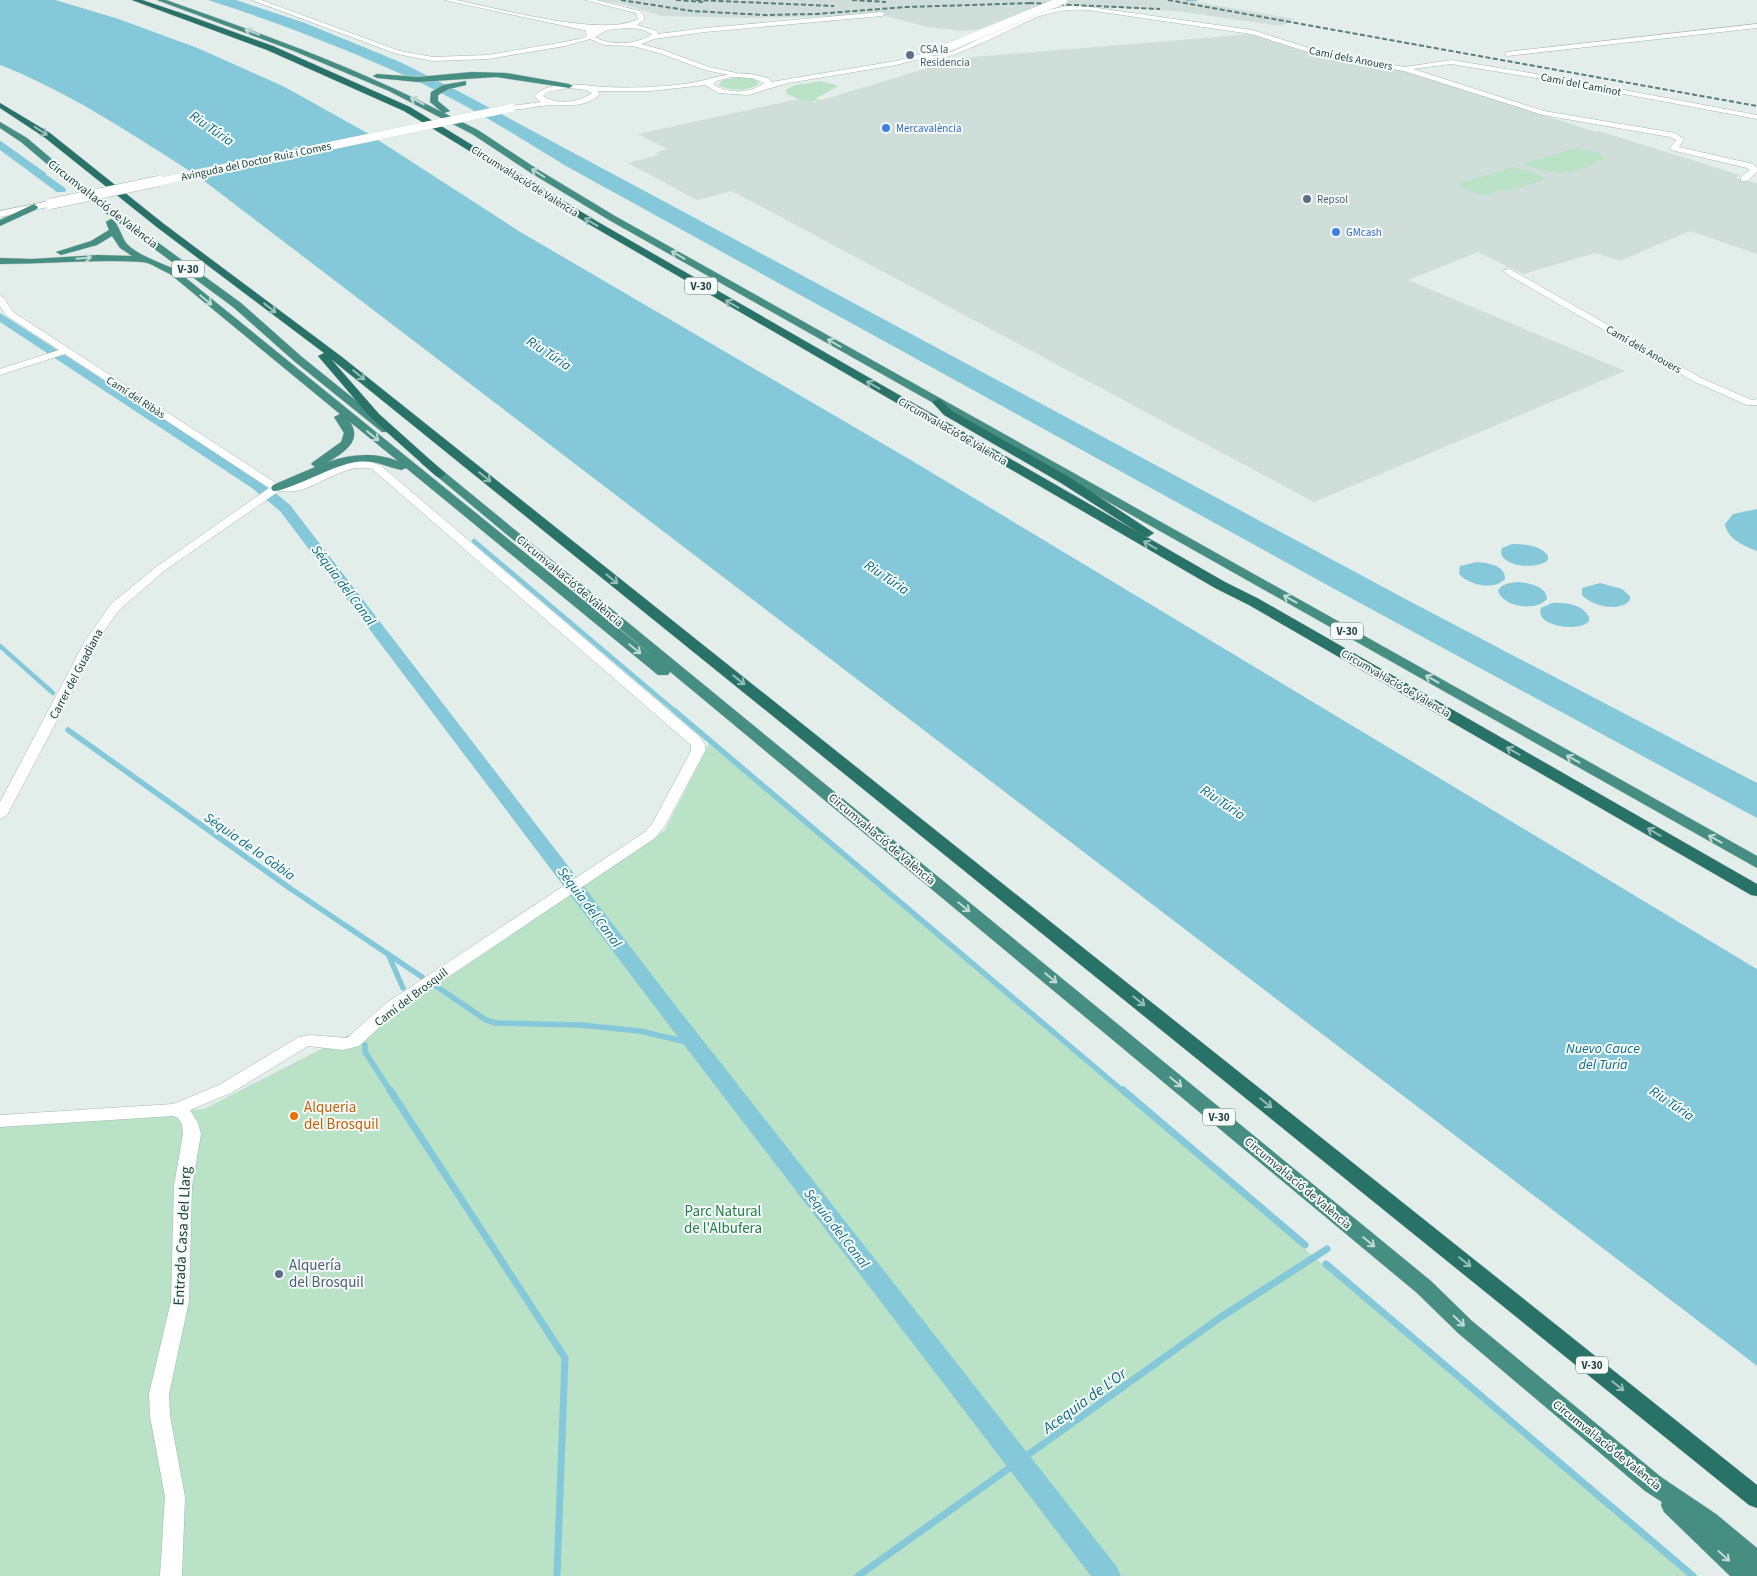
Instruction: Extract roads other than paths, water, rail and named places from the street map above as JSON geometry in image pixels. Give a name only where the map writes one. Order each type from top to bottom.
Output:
[{"type":"highway","name":"Circumval·lació de València","points":[[135,0],[182,15],[270,48],[407,109],[595,224],[1220,585],[1254,602],[1757,891]]},
{"type":"highway","name":"Circumval·lació de València","points":[[160,0],[297,49],[392,89],[475,132],[534,171],[612,218],[1757,863]]},
{"type":"highway","points":[[297,49],[315,53],[369,74],[392,79],[420,80],[484,74],[509,75],[569,86]]},
{"type":"highway","points":[[475,132],[472,126],[436,105],[432,98],[434,94],[455,85],[498,81],[535,91]]},
{"type":"highway","name":"Circumval·lació de València","points":[[0,105],[47,135],[161,226],[224,271],[362,378],[1757,1498]]},
{"type":"highway","name":"Circumval·lació de València","points":[[0,124],[24,140],[102,206],[237,305],[298,359],[440,474],[1424,1288],[1464,1327],[1652,1484],[1708,1522],[1757,1562]]},
{"type":"highway","points":[[102,206],[111,220],[118,241],[128,252],[173,272],[778,767],[926,876]]},
{"type":"highway","points":[[0,223],[34,207]]},
{"type":"highway","points":[[7,252],[13,254],[41,254],[69,251],[94,243],[114,231]]},
{"type":"highway","points":[[0,261],[31,262],[121,257],[153,262]]},
{"type":"highway","points":[[292,325],[328,362],[375,416],[440,474]]},
{"type":"highway","points":[[277,488],[342,448],[349,440],[351,433],[349,425],[298,376]]},
{"type":"highway","points":[[937,402],[948,413],[1065,480],[1228,582],[1254,602]]},
{"type":"highway","points":[[277,488],[336,463],[360,458],[384,459],[400,467],[527,562]]},
{"type":"highway","points":[[1652,1484],[1699,1533],[1746,1576]]},
{"type":"street","points":[[254,0],[411,56],[433,59],[471,59],[565,44],[586,39],[598,30],[639,22],[641,16],[632,10],[588,0]]},
{"type":"street","points":[[447,0],[587,30],[592,38],[612,44]]},
{"type":"street","points":[[854,72],[918,58],[939,51],[1063,0]]},
{"type":"street","name":"Camí dels Anouers","points":[[918,58],[936,60],[1049,11],[1073,6],[1242,30],[1324,55],[1405,69],[1543,113],[1672,135],[1680,139],[1674,148],[1750,166],[1754,170],[1744,179]]},
{"type":"street","points":[[623,44],[705,30],[882,14]]},
{"type":"street","points":[[560,24],[595,27],[637,27],[650,30],[705,30]]},
{"type":"street","points":[[1507,54],[1757,26]]},
{"type":"street","points":[[650,30],[655,32],[652,38]]},
{"type":"street","points":[[652,38],[661,51]]},
{"type":"street","points":[[565,44],[592,42],[638,45],[661,51],[700,67],[739,75]]},
{"type":"street","name":"Camí del Caminot","points":[[1405,69],[1451,62],[1556,79],[1757,117]]},
{"type":"street","points":[[700,67],[711,74],[712,80],[709,85],[715,89]]},
{"type":"street","name":"Avinguda del Doctor Ruiz i Comes","points":[[511,108],[535,91],[569,86],[645,88],[692,84],[739,75],[789,78],[854,72]]},
{"type":"street","name":"Avinguda del Doctor Ruiz i Comes","points":[[0,214],[511,108],[576,102],[594,96],[690,88],[744,92],[759,90],[766,86],[854,72]]},
{"type":"street","points":[[759,77],[767,81],[766,86]]},
{"type":"street","points":[[588,88],[595,92],[594,96]]},
{"type":"street","points":[[535,91],[546,101],[554,103]]},
{"type":"street","name":"Camí dels Anouers","points":[[1508,271],[1698,380],[1751,403],[1757,402]]},
{"type":"street","name":"Camí del Ribàs","points":[[0,299],[10,314],[277,488]]},
{"type":"street","points":[[0,372],[65,351]]},
{"type":"street","name":"Camí del Brosquil","points":[[0,1121],[175,1110],[225,1089],[305,1041],[313,1040],[341,1044],[356,1040],[400,1001],[640,842],[658,826],[698,752],[698,745],[695,740],[376,467],[364,464],[349,466],[294,488],[277,488]]},
{"type":"street","name":"Carrer del Guadiana","points":[[0,815],[65,694],[91,641],[115,607],[160,569],[277,488]]},
{"type":"street","name":"Entrada Casa del Llarg","points":[[171,1576],[175,1496],[160,1416],[159,1394],[180,1301],[183,1186],[192,1134],[190,1123],[184,1114],[175,1110]]},
{"type":"water","name":"Nuevo Cauce del Turia","points":[[0,0],[56,0],[119,19],[198,48],[283,86],[358,126],[519,231],[911,460],[1757,969],[1757,1366],[199,177],[77,102],[0,65]]},
{"type":"water","points":[[208,0],[236,0],[305,23],[400,62],[460,92],[1413,603],[1757,783],[1757,818],[1349,597],[566,166],[458,102],[395,71],[342,49],[262,18]]},
{"type":"water","points":[[1757,509],[1757,551],[1733,538],[1726,529],[1725,524],[1733,514]]},
{"type":"water","points":[[1512,544],[1537,547],[1545,552],[1548,560],[1543,563],[1527,566],[1511,563],[1502,554],[1502,548]]},
{"type":"water","points":[[1477,562],[1491,564],[1499,568],[1504,574],[1505,579],[1500,583],[1488,586],[1475,584],[1459,574],[1460,566]]},
{"type":"water","points":[[1518,582],[1532,584],[1540,588],[1544,591],[1547,599],[1542,603],[1528,606],[1520,606],[1506,601],[1498,591],[1506,584]]},
{"type":"water","points":[[1600,583],[1622,589],[1630,596],[1630,600],[1625,604],[1613,607],[1599,605],[1582,595],[1582,588]]},
{"type":"water","points":[[1552,603],[1562,603],[1578,607],[1586,613],[1589,621],[1584,625],[1576,627],[1559,626],[1550,623],[1541,614],[1541,608]]},
{"type":"waterway","points":[[1187,0],[1196,0]]},
{"type":"waterway","points":[[0,142],[45,174]]},
{"type":"waterway","points":[[0,145],[61,190]]},
{"type":"waterway","name":"Séquia del Canal","points":[[0,317],[257,485],[285,508],[672,1015],[1107,1576]]},
{"type":"waterway","points":[[474,541],[676,712]]},
{"type":"waterway","name":"Séquia de la Gàbia","points":[[0,646],[53,693]]},
{"type":"waterway","points":[[675,711],[1124,1092]]},
{"type":"waterway","name":"Séquia de la Gàbia","points":[[68,730],[291,889],[388,954]]},
{"type":"waterway","name":"Séquia de la Gàbia","points":[[388,954],[422,977]]},
{"type":"waterway","points":[[388,954],[403,988]]},
{"type":"waterway","name":"Séquia de la Gàbia","points":[[436,986],[486,1020],[496,1023],[580,1025],[640,1031],[695,1044]]},
{"type":"waterway","points":[[365,1045],[365,1052],[391,1092]]},
{"type":"waterway","points":[[390,1090],[565,1358],[557,1576]]},
{"type":"waterway","points":[[1123,1090],[1305,1245]]},
{"type":"waterway","name":"Acequia de L'Or","points":[[858,1576],[1221,1317],[1327,1249]]},
{"type":"waterway","points":[[1326,1264],[1693,1576]]},
{"type":"railway","points":[[621,0],[692,11],[765,15],[816,14],[906,7],[1031,3]]},
{"type":"railway","points":[[676,0],[703,2]]},
{"type":"railway","points":[[696,0],[834,6]]},
{"type":"railway","points":[[852,0],[886,2]]},
{"type":"railway","points":[[1168,0],[1757,106]]},
{"type":"railway","points":[[1031,3],[1160,9]]},
{"type":"place","name":"CSA la Residencia","points":[[910,55]]},
{"type":"place","name":"Mercavalència","points":[[886,128]]},
{"type":"place","name":"Repsol","points":[[1307,199]]},
{"type":"place","name":"GMcash","points":[[1336,232]]},
{"type":"place","name":"Alqueria del Brosquil","points":[[294,1116]]},
{"type":"place","name":"Alquería del Brosquil","points":[[279,1274]]},
{"type":"water label","name":"Riu Túria","points":[[212,128]]},
{"type":"water label","name":"Riu Túria","points":[[549,353]]},
{"type":"water label","name":"Riu Túria","points":[[887,577]]},
{"type":"water label","name":"Riu Túria","points":[[1223,802]]},
{"type":"water label","name":"Riu Túria","points":[[1672,1103]]},
{"type":"park label","name":"Parc Natural de l'Albufera","points":[[723,1220]]}]
